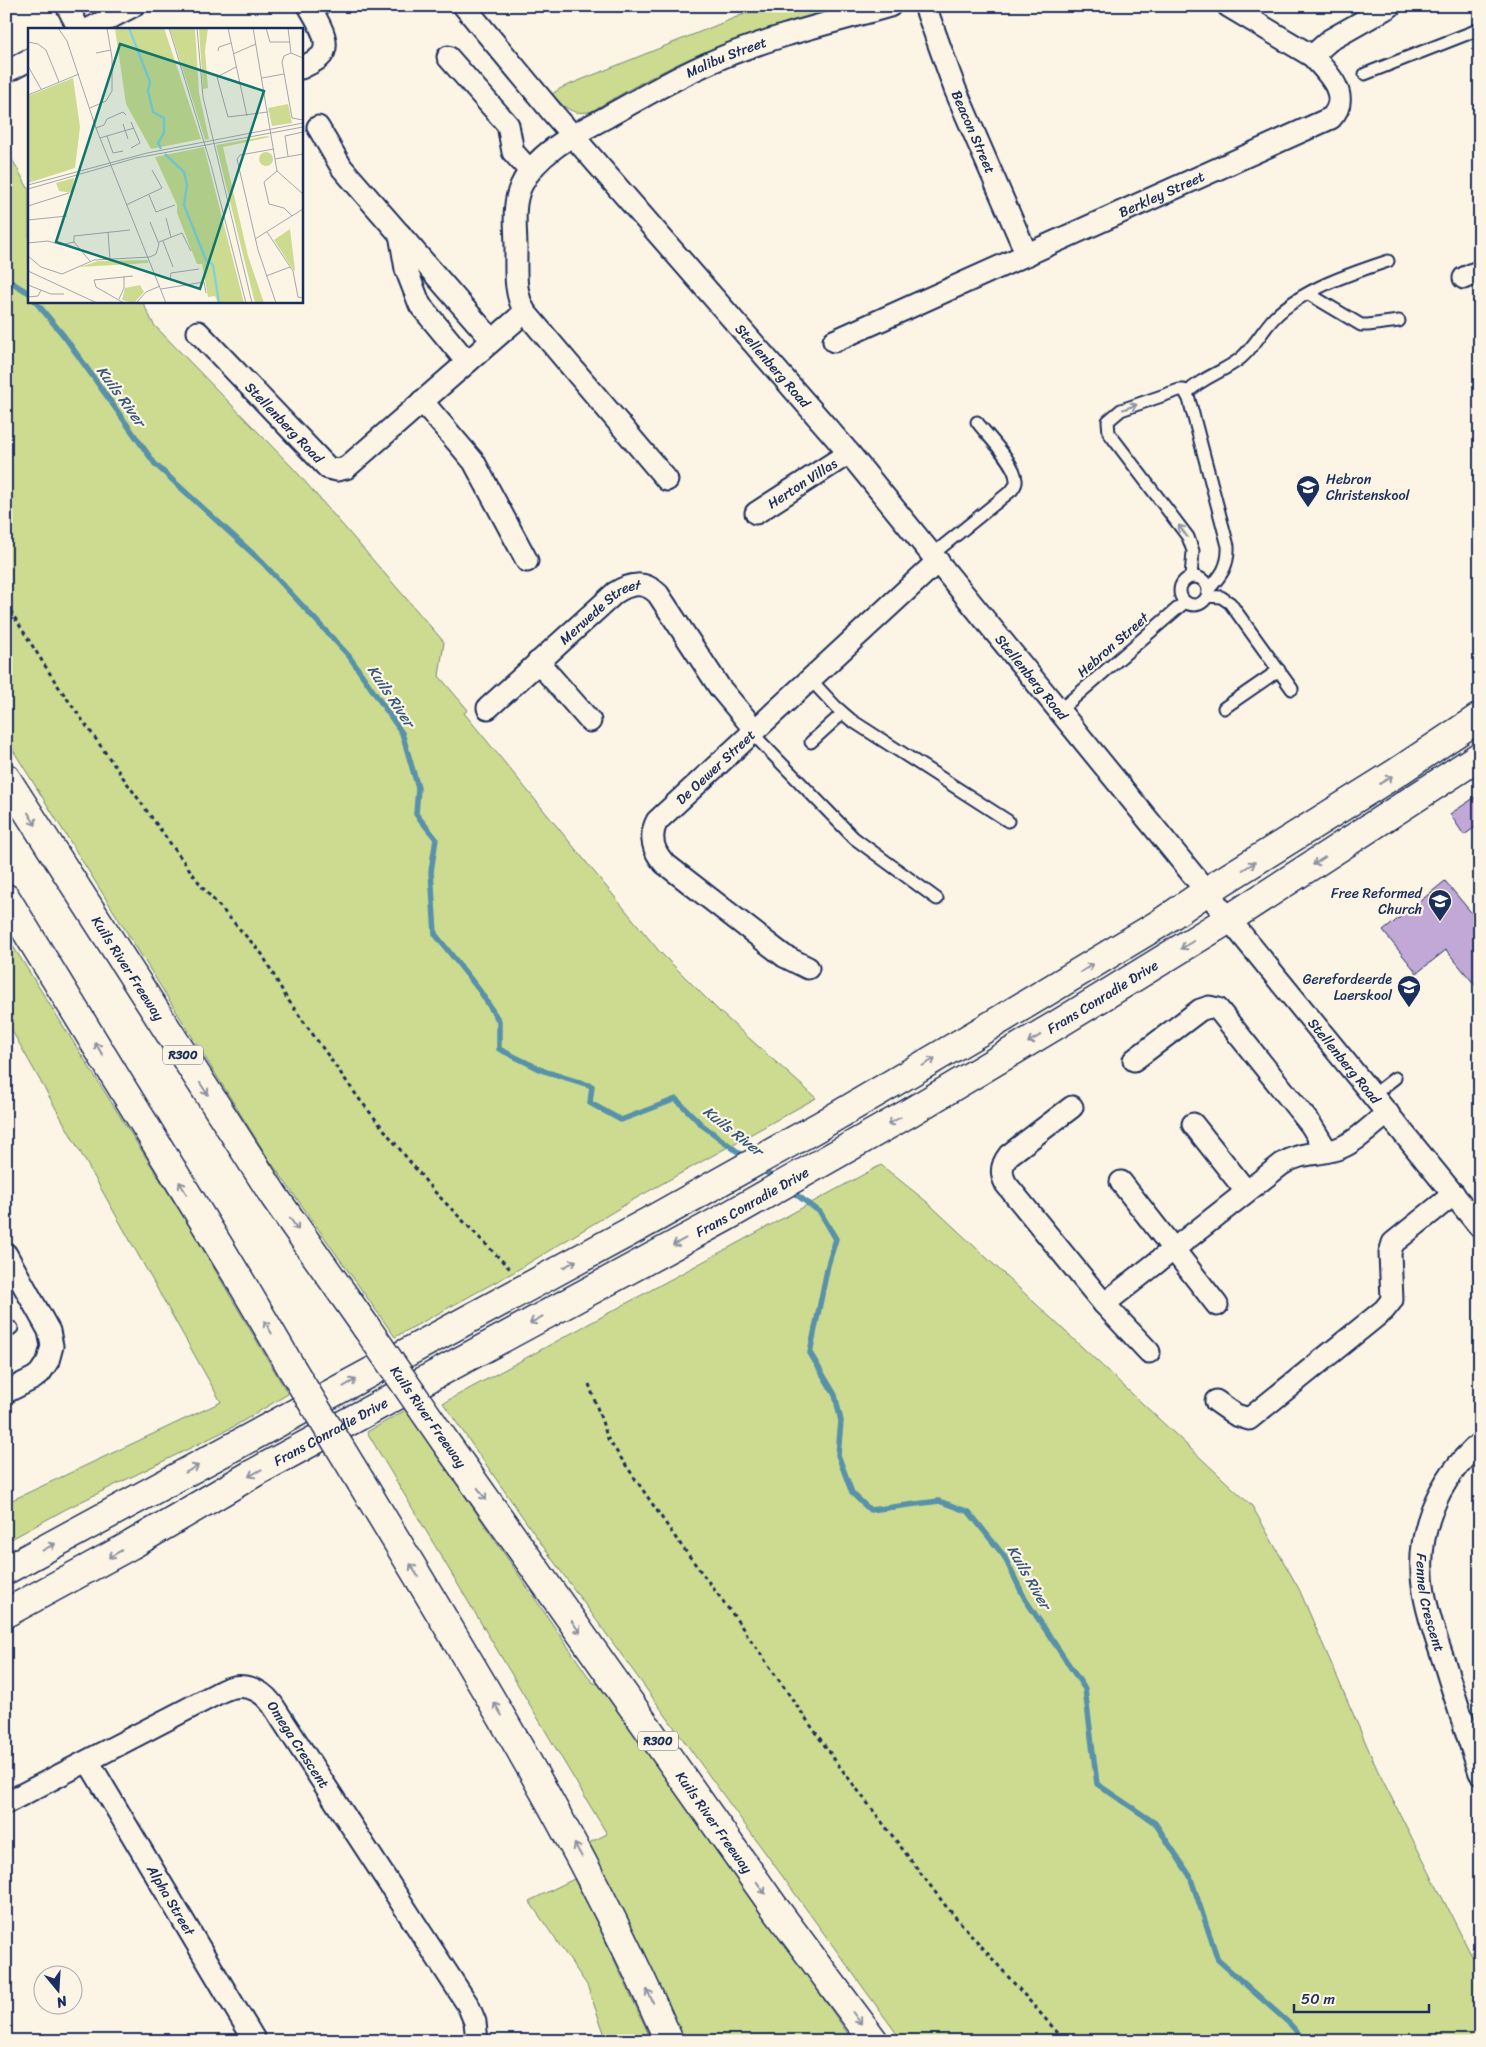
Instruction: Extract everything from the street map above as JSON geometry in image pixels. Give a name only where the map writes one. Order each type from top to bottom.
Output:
[{"type":"main road","points":[[6,1570],[796,1139],[1159,924],[1207,891],[1388,778],[1480,717]]},
{"type":"main road","name":"Frans Conradie Drive","points":[[6,1613],[131,1545],[254,1473],[821,1163],[1063,1021],[1229,919],[1480,756]]},
{"type":"main road","name":"Kuils River Freeway","points":[[6,778],[274,1196],[772,1904],[874,2041]]},
{"type":"main road","points":[[6,898],[244,1287],[550,1799],[609,1912],[670,2041]]},
{"type":"street","points":[[67,6],[78,28]]},
{"type":"street","points":[[91,28],[133,6]]},
{"type":"street","points":[[302,67],[320,58],[325,47],[323,32],[309,6]]},
{"type":"street","name":"Stellenberg Road","points":[[464,6],[849,453],[1480,1227]]},
{"type":"street","name":"Malibu Street","points":[[574,136],[661,86],[724,57],[769,40],[890,6]]},
{"type":"street","name":"Beacon Street","points":[[925,6],[955,88],[1027,255]]},
{"type":"street","name":"Berkley Street","points":[[834,341],[1331,118],[1339,108],[1340,94],[1322,66],[1312,56],[1228,6]]},
{"type":"street","points":[[1312,56],[1330,40],[1390,6]]},
{"type":"street","points":[[448,57],[505,122],[510,130],[513,152],[530,171]]},
{"type":"street","points":[[6,72],[28,61]]},
{"type":"street","points":[[318,127],[342,168],[492,340]]},
{"type":"street","points":[[574,136],[558,145],[530,171],[521,184],[516,208],[517,292],[519,302],[525,312],[667,480]]},
{"type":"street","points":[[400,234],[406,270],[420,306],[467,362]]},
{"type":"street","name":"Stellenberg Road","points":[[198,332],[330,470],[337,470],[346,468],[525,312]]},
{"type":"street","points":[[422,401],[474,462],[527,561]]},
{"type":"street","name":"Herton Villas","points":[[756,513],[849,453]]},
{"type":"street","name":"De Oewer Street","points":[[808,968],[784,956],[664,863],[657,854],[653,844],[653,831],[657,821],[810,679],[935,557]]},
{"type":"street","name":"Merwede Street","points":[[488,708],[615,593],[634,584],[654,590],[720,688],[754,732]]},
{"type":"street","points":[[538,662],[590,721]]},
{"type":"street","points":[[1134,1060],[1200,1010],[1209,1007],[1218,1009],[1306,1119],[1327,1151]]},
{"type":"street","points":[[1072,1107],[1009,1155],[1002,1166],[1002,1174],[1006,1184],[1104,1304],[1149,1352]]},
{"type":"street","points":[[1104,1304],[1246,1191],[1296,1157],[1342,1147],[1355,1140],[1388,1113]]},
{"type":"street","points":[[1193,1124],[1246,1191]]},
{"type":"street","points":[[1121,1182],[1217,1305]]},
{"type":"street","points":[[1216,1401],[1236,1415],[1249,1419],[1384,1310],[1392,1300],[1390,1256],[1394,1241],[1454,1194]]},
{"type":"street","points":[[6,1254],[49,1331],[52,1346],[48,1361],[40,1373],[6,1392]]},
{"type":"street","name":"Fennel Crescent","points":[[1480,1442],[1457,1464],[1436,1497],[1426,1528],[1422,1558],[1422,1582],[1428,1610],[1473,1729],[1480,1773]]},
{"type":"street","name":"Omega Crescent","points":[[6,1803],[229,1688],[245,1686],[260,1692],[272,1704],[468,2005],[475,2022],[477,2041]]},
{"type":"street","name":"Alpha Street","points":[[88,1761],[256,2041]]},
{"type":"lane","points":[[1366,74],[1480,29]]},
{"type":"lane","points":[[1187,393],[1203,379],[1242,357],[1282,310],[1331,282],[1388,261]]},
{"type":"lane","points":[[1309,294],[1361,325],[1368,326],[1399,321]]},
{"type":"lane","points":[[1179,390],[1187,393],[1228,546],[1227,563],[1224,572],[1198,604],[1191,605],[1181,597],[1181,585],[1191,577],[1193,552],[1188,538],[1107,429],[1108,421],[1121,410],[1179,390]]},
{"type":"lane","points":[[935,557],[1016,485],[1014,469],[977,422]]},
{"type":"lane","points":[[1191,577],[1203,580],[1208,593]]},
{"type":"lane","points":[[1208,593],[1221,596],[1230,603],[1292,689]]},
{"type":"lane","name":"Hebron Street","points":[[1060,710],[1185,602]]},
{"type":"lane","points":[[1224,708],[1279,670]]},
{"type":"lane","points":[[810,679],[843,713],[1008,822]]},
{"type":"lane","points":[[811,742],[843,713]]},
{"type":"lane","points":[[754,732],[854,838],[937,899]]},
{"type":"lane","points":[[1374,1095],[1395,1078]]},
{"type":"path","points":[[6,604],[56,683],[149,814],[204,888],[262,954],[286,997],[360,1100],[432,1189],[514,1272]]},
{"type":"path","points":[[589,1384],[608,1439],[675,1537],[734,1616],[837,1763],[945,1906],[1065,2041]]},
{"type":"green space","points":[[764,6],[845,6],[762,30],[714,48],[636,85],[592,111],[574,112],[569,110],[552,94],[561,88]]},
{"type":"green space","points":[[6,148],[28,188],[28,302],[142,302],[154,325],[294,469],[444,642],[439,676],[468,710],[464,713],[659,951],[721,1013],[816,1098],[631,1201],[514,1272],[395,1337],[268,1158],[6,739]]},
{"type":"green space","points":[[6,935],[191,1229],[288,1394],[233,1427],[66,1509],[6,1542],[6,1503],[221,1402],[6,1020]]},
{"type":"green space","points":[[881,1165],[927,1202],[1252,1506],[1299,1589],[1377,1769],[1480,1972],[1480,2041],[902,2041],[552,1559],[443,1403]]},
{"type":"green space","points":[[406,1410],[592,1682],[605,1687],[853,2041],[678,2041],[587,1844],[607,1834],[367,1432]]},
{"type":"green space","points":[[574,1879],[592,1912],[652,2041],[607,2041],[587,1985],[529,1901]]},
{"type":"building","points":[[1480,794],[1480,824],[1464,835],[1450,814]]},
{"type":"building","points":[[1445,881],[1480,923],[1480,991],[1446,950],[1417,973],[1383,931]]},
{"type":"waterway","name":"Kuils River","points":[[6,279],[28,292]]},
{"type":"waterway","name":"Kuils River","points":[[36,302],[64,336],[155,464],[263,563],[349,656],[402,733],[418,788],[416,814],[436,839],[431,871],[435,934],[480,991],[499,1021],[499,1049],[544,1071],[592,1086],[590,1103],[621,1120],[676,1099],[702,1125],[746,1158]]},
{"type":"waterway","name":"Kuils River","points":[[760,1168],[777,1180]]},
{"type":"waterway","name":"Kuils River","points":[[790,1190],[820,1212],[836,1239],[828,1265],[810,1353],[835,1395],[841,1421],[838,1455],[852,1493],[870,1510],[939,1501],[969,1512],[1004,1556],[1025,1599],[1085,1689],[1097,1784],[1155,1823],[1190,1876],[1218,1960],[1290,2024],[1305,2041]]},
{"type":"place","name":"Hebron Christenskool","points":[[1308,508]]},
{"type":"place","name":"Free Reformed Church","points":[[1440,922]]},
{"type":"place","name":"Gerefordeerde Laerskool","points":[[1409,1008]]}]
